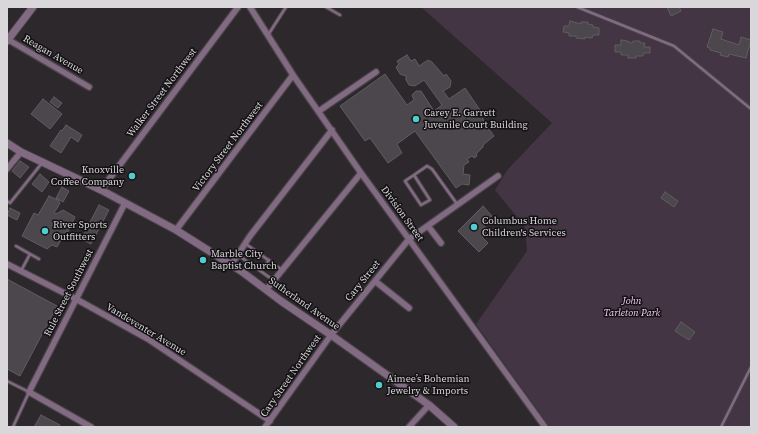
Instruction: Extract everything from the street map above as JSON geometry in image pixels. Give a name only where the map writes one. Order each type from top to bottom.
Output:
[{"type":"street","points":[[7,40],[33,7]]},
{"type":"street","name":"Walker Street Northwest","points":[[101,190],[238,7]]},
{"type":"street","name":"Division Street","points":[[250,7],[293,75],[361,173],[545,427]]},
{"type":"street","name":"Reagan Avenue","points":[[7,40],[89,87]]},
{"type":"street","points":[[319,111],[376,72]]},
{"type":"street","name":"Victory Street Northwest","points":[[176,230],[293,75]]},
{"type":"street","points":[[231,265],[245,244],[332,130]]},
{"type":"street","name":"Sutherland Avenue","points":[[7,143],[21,152],[101,190],[176,230],[231,265],[331,335],[429,406],[454,427]]},
{"type":"street","points":[[7,169],[21,152]]},
{"type":"street","points":[[266,290],[283,271],[361,173]]},
{"type":"street","name":"Cary Street","points":[[331,335],[409,239],[498,176]]},
{"type":"street","name":"Rule Street Southwest","points":[[28,392],[125,203]]},
{"type":"street","points":[[428,226],[441,243]]},
{"type":"street","name":"Vandeventer Avenue","points":[[7,264],[76,299],[148,339],[270,421]]},
{"type":"street","points":[[374,281],[409,308]]},
{"type":"street","name":"Cary Street Northwest","points":[[265,427],[331,335]]},
{"type":"street","points":[[28,392],[82,425],[91,427]]},
{"type":"street","points":[[409,427],[429,406]]},
{"type":"lane","points":[[268,36],[286,7]]},
{"type":"lane","points":[[326,7],[340,15]]},
{"type":"lane","points":[[577,7],[674,46],[751,110]]},
{"type":"lane","points":[[7,201],[10,203],[43,162]]},
{"type":"lane","points":[[414,175],[430,200],[421,205],[405,181],[426,166],[432,168],[457,204]]},
{"type":"lane","points":[[245,244],[283,271]]},
{"type":"lane","points":[[16,246],[39,259]]},
{"type":"lane","points":[[21,271],[30,254]]},
{"type":"lane","points":[[238,255],[274,281]]},
{"type":"lane","points":[[260,272],[268,260]]},
{"type":"lane","points":[[721,427],[751,367]]},
{"type":"lane","points":[[7,381],[28,392],[13,427]]},
{"type":"green space","name":"John Tarleton Park","points":[[421,7],[751,7],[751,427],[550,427],[476,324],[527,251],[525,227],[495,190],[508,169],[552,123]]},
{"type":"building","points":[[667,7],[679,7],[681,11],[671,16]]},
{"type":"building","points":[[570,21],[581,24],[581,22],[588,22],[588,24],[593,25],[593,27],[599,28],[599,35],[593,35],[592,38],[585,37],[585,39],[576,38],[576,36],[569,36],[569,33],[563,32],[564,26],[569,26]]},
{"type":"building","points":[[713,29],[723,32],[721,39],[739,45],[741,37],[751,40],[746,58],[729,54],[728,57],[710,50],[710,48],[707,47]]},
{"type":"building","points":[[621,40],[632,43],[633,41],[640,41],[640,43],[645,43],[644,47],[650,47],[650,53],[644,53],[643,56],[636,56],[636,58],[628,58],[628,55],[621,55],[621,52],[615,52],[615,45],[621,45]]},
{"type":"building","name":"Carey E. Garrett Juvenile Court Building","points":[[407,55],[411,61],[415,59],[419,66],[428,60],[432,62],[444,76],[446,74],[451,81],[450,87],[443,91],[449,99],[465,88],[482,113],[481,115],[486,125],[494,136],[483,145],[483,147],[476,154],[477,156],[474,158],[472,156],[467,159],[469,162],[464,165],[463,174],[470,175],[469,185],[462,184],[456,188],[415,131],[397,144],[402,153],[388,163],[370,138],[365,141],[340,106],[385,74],[407,105],[414,100],[412,95],[416,91],[421,91],[434,111],[442,105],[424,80],[415,86],[409,85],[406,80],[406,76],[400,74],[396,67],[399,64],[397,61]]},
{"type":"building","points":[[54,97],[62,103],[58,108],[50,102]]},
{"type":"building","points":[[43,99],[62,114],[50,129],[31,114]]},
{"type":"building","points":[[66,125],[82,135],[78,142],[71,137],[61,153],[50,146]]},
{"type":"building","points":[[20,161],[29,167],[20,178],[12,171]]},
{"type":"building","points":[[40,174],[49,182],[42,192],[32,184]]},
{"type":"building","points":[[62,187],[69,191],[63,202],[56,198]]},
{"type":"building","points":[[665,192],[678,201],[674,207],[661,198]]},
{"type":"building","points":[[49,196],[58,200],[60,203],[54,211],[56,214],[63,210],[75,217],[68,232],[66,231],[57,247],[52,245],[47,249],[22,236],[34,213],[38,215]]},
{"type":"building","points":[[99,205],[109,210],[91,244],[81,239]]},
{"type":"building","name":"Columbus Home Children's Services","points":[[483,206],[492,216],[483,224],[487,229],[486,234],[482,237],[488,243],[479,252],[458,231]]},
{"type":"building","points":[[10,208],[20,213],[17,220],[7,215]]},
{"type":"building","points":[[7,279],[57,306],[20,376],[7,369]]},
{"type":"building","points":[[681,322],[695,332],[689,340],[675,331]]},
{"type":"building","points":[[41,415],[60,425],[59,427],[34,427]]},
{"type":"place","name":"Carey E. Garrett Juvenile Court Building","points":[[416,119]]},
{"type":"place","name":"Knoxville Coffee Company","points":[[132,176]]},
{"type":"place","name":"Columbus Home Children's Services","points":[[474,227]]},
{"type":"place","name":"River Sports Outfitters","points":[[45,231]]},
{"type":"place","name":"Marble City Baptist Church","points":[[203,260]]},
{"type":"place","name":"Aimee’s Bohemian Jewelry & Imports","points":[[379,385]]}]
